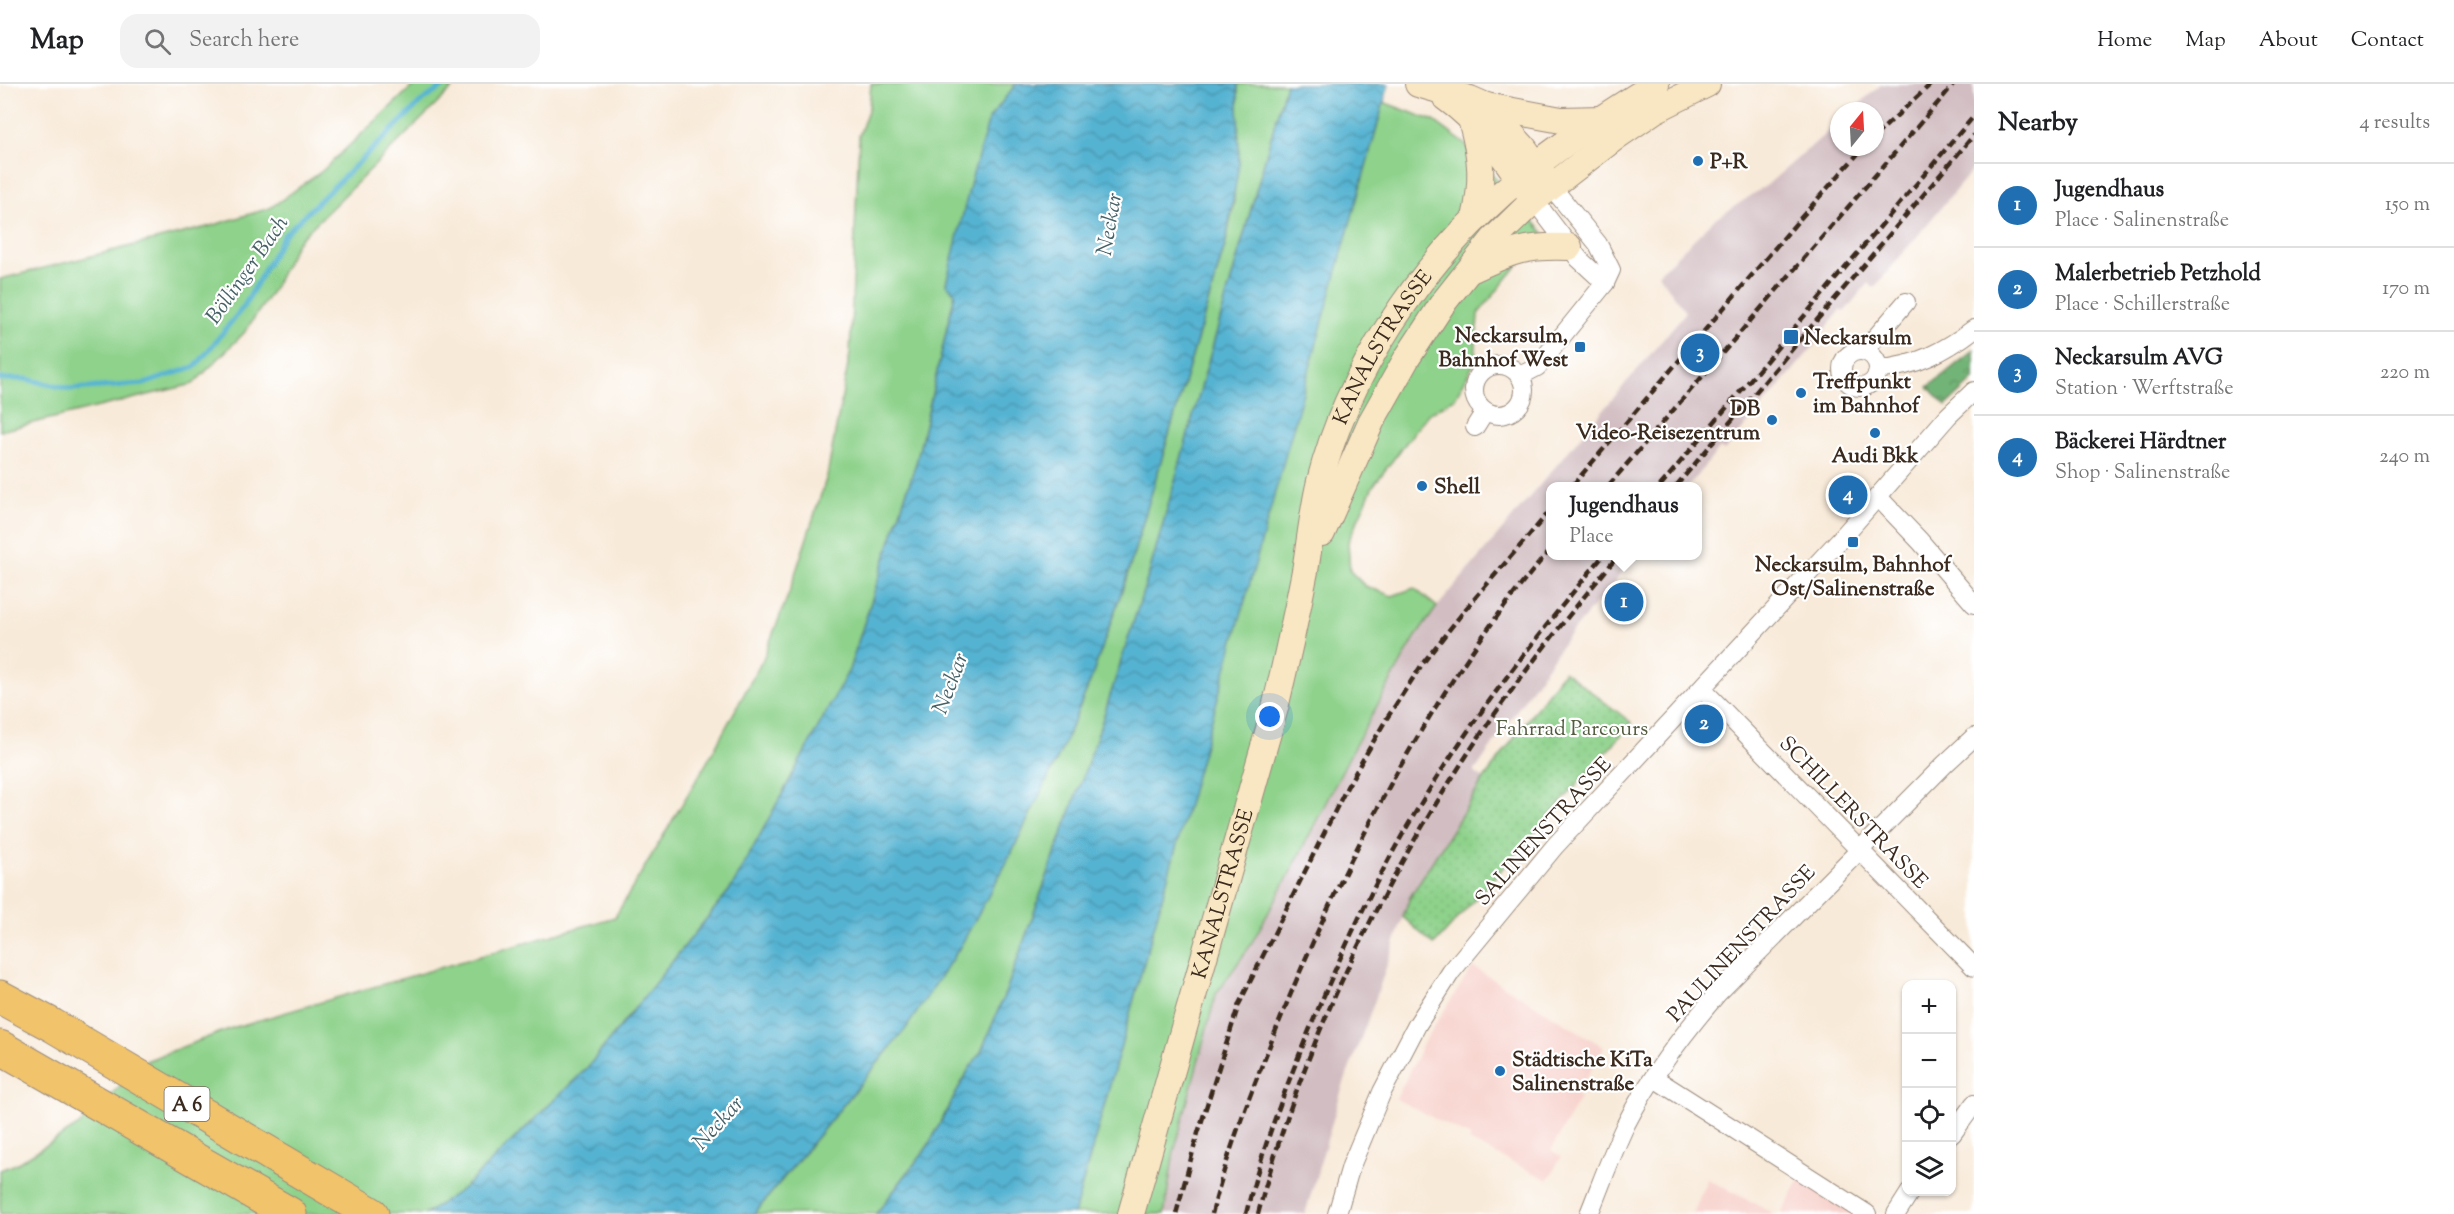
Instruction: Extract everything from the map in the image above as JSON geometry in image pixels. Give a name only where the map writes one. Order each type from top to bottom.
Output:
[{"type":"highway","name":"A 6","points":[[0,997],[52,1024],[372,1214]]},
{"type":"highway","name":"A 6","points":[[0,1047],[291,1214]]},
{"type":"main road","name":"KANALSTRASSE","points":[[1131,1214],[1275,708],[1305,572],[1320,481],[1344,413],[1367,365],[1396,316],[1431,268],[1475,219],[1528,172],[1602,118],[1656,84]]},
{"type":"main road","name":"KANALSTRASSE","points":[[1305,572],[1371,422],[1407,358],[1443,303],[1493,240],[1543,193],[1655,110],[1707,84]]},
{"type":"main road","points":[[1426,86],[1470,99],[1478,112],[1524,148],[1528,172],[1543,193]]},
{"type":"main road","points":[[1478,112],[1562,120],[1602,118]]},
{"type":"main road","points":[[1475,219],[1482,178],[1478,112]]},
{"type":"main road","points":[[1467,272],[1509,253],[1531,247],[1569,248]]},
{"type":"street","points":[[1543,193],[1569,248],[1579,260],[1608,277]]},
{"type":"street","points":[[1543,193],[1598,244],[1608,277]]},
{"type":"street","points":[[1520,376],[1537,367],[1608,277]]},
{"type":"street","points":[[1864,351],[1906,302]]},
{"type":"street","points":[[1879,369],[1895,369],[1931,357],[1974,329]]},
{"type":"street","points":[[1864,351],[1874,358],[1879,369],[1873,382],[1867,386],[1852,386],[1845,380],[1842,372],[1843,363],[1847,356],[1864,351]]},
{"type":"street","points":[[1496,364],[1514,369],[1520,376],[1524,394],[1515,409],[1500,415],[1485,411],[1477,403],[1474,392],[1475,381],[1479,373],[1496,364]]},
{"type":"street","name":"SALINENSTRASSE","points":[[1337,1214],[1351,1166],[1382,1092],[1417,1025],[1451,972],[1555,846],[1878,497],[1948,416],[1974,391]]},
{"type":"street","points":[[1475,427],[1485,411]]},
{"type":"street","points":[[1878,497],[1920,541],[1974,604]]},
{"type":"street","name":"SCHILLERSTRASSE","points":[[1702,689],[1974,967]]},
{"type":"street","name":"PAULINENSTRASSE","points":[[1589,1214],[1626,1123],[1684,1035],[1717,994],[1974,737]]},
{"type":"street","points":[[1654,1078],[1867,1214]]},
{"type":"street","points":[[1956,1129],[1974,1104]]},
{"type":"street","points":[[1896,1214],[1907,1196]]},
{"type":"shaded area","points":[[1882,84],[1974,84],[1974,168],[1874,288],[1868,283],[1844,312],[1841,310],[1816,340],[1817,342],[1724,451],[1720,448],[1691,482],[1546,482],[1546,560],[1633,560],[1566,639],[1474,772],[1484,779],[1410,897],[1343,1086],[1305,1214],[1164,1214],[1174,1152],[1216,994],[1250,946],[1353,749],[1415,638],[1437,607],[1686,312],[1658,274],[1714,220],[1767,185],[1830,130],[1830,156],[1884,156],[1884,102],[1861,102]]},
{"type":"shaded area","name":"Städtische KiTa Salinenstraße","points":[[1473,967],[1604,1047],[1577,1095],[1580,1098],[1551,1150],[1561,1157],[1548,1180],[1469,1141],[1471,1137],[1396,1099],[1426,1038]]},
{"type":"shaded area","points":[[1801,1177],[1861,1214],[1781,1214]]},
{"type":"shaded area","points":[[1707,1179],[1775,1214],[1693,1214]]},
{"type":"green space","points":[[415,84],[457,84],[297,242],[273,290],[244,333],[193,384],[0,431],[0,279],[207,227],[270,208],[322,171]]},
{"type":"green space","points":[[871,84],[1016,84],[989,119],[946,283],[955,293],[917,460],[849,670],[732,887],[587,1068],[465,1187],[426,1214],[0,1214],[0,1170],[16,1164],[78,1126],[146,1061],[232,1028],[615,917],[706,764],[763,659],[789,593],[827,476],[850,354],[859,136],[869,107]]},
{"type":"green space","points":[[1238,84],[1286,84],[1150,570],[1096,740],[1006,991],[981,1052],[969,1069],[928,1146],[876,1214],[754,1214],[907,1027],[1007,862],[1062,749],[1090,682],[1127,576],[1226,242],[1234,202]]},
{"type":"green space","points":[[1383,102],[1434,121],[1464,143],[1544,233],[1478,314],[1475,362],[1455,398],[1428,414],[1373,486],[1348,542],[1350,571],[1365,586],[1392,596],[1414,588],[1437,607],[1415,638],[1353,749],[1250,946],[1216,994],[1174,1152],[1164,1214],[1074,1214]]},
{"type":"green space","points":[[1974,350],[1974,380],[1946,406],[1928,387]]},
{"type":"green space","name":"Fahrrad Parcours","points":[[1564,671],[1632,723],[1434,945],[1403,917],[1410,897],[1484,779]]},
{"type":"water","name":"Neckar","points":[[1016,84],[1238,84],[1239,164],[1226,242],[1127,576],[1090,682],[1062,749],[1007,862],[960,947],[907,1027],[754,1214],[426,1214],[465,1187],[587,1068],[732,887],[849,670],[917,460],[955,293],[946,284],[971,181],[989,119]]},
{"type":"water","points":[[1286,84],[1389,84],[1074,1214],[876,1214],[928,1146],[969,1069],[981,1052],[1006,991],[1096,740],[1150,570]]},
{"type":"waterway","name":"Böllinger Bach","points":[[0,379],[26,379],[70,389],[144,384],[196,366],[244,306],[284,235],[422,101],[447,84]]},
{"type":"railway","points":[[1884,128],[1931,84]]},
{"type":"railway","points":[[1611,482],[1954,84]]},
{"type":"railway","points":[[1663,482],[1974,116]]},
{"type":"railway","points":[[1679,482],[1974,135]]},
{"type":"railway","points":[[1575,482],[1856,156]]},
{"type":"railway","points":[[1176,1214],[1198,1133],[1239,1004],[1347,787],[1387,718],[1423,663],[1464,611],[1546,516]]},
{"type":"railway","points":[[1212,1214],[1233,1142],[1250,1095],[1304,962],[1362,837],[1430,716],[1467,659],[1507,603],[1546,555]]},
{"type":"railway","points":[[1246,1214],[1266,1145],[1299,1055],[1338,963],[1383,870],[1417,809],[1466,733],[1519,661],[1600,560]]},
{"type":"railway","points":[[1258,1214],[1295,1094],[1318,1036],[1343,978],[1400,865],[1465,758],[1501,705],[1558,629],[1615,560]]},
{"type":"place","name":"P+R","points":[[1698,161]]},
{"type":"place","name":"Neckarsulm","points":[[1791,337]]},
{"type":"place","name":"Neckarsulm, Bahnhof West","points":[[1580,347]]},
{"type":"place","name":"Neckarsulm AVG","points":[[1700,353]]},
{"type":"place","name":"Treffpunkt im Bahnhof","points":[[1801,393]]},
{"type":"place","name":"DB Video-Reisezentrum","points":[[1772,420]]},
{"type":"place","name":"Audi Bkk","points":[[1875,433]]},
{"type":"place","name":"Shell","points":[[1422,486]]},
{"type":"place","name":"Bäckerei Härdtner","points":[[1848,495]]},
{"type":"place","name":"Neckarsulm, Bahnhof Ost/Salinenstraße","points":[[1853,542]]},
{"type":"place","name":"Jugendhaus","points":[[1624,602]]},
{"type":"place","name":"Malerbetrieb Petzhold","points":[[1704,724]]},
{"type":"place","name":"Städtische KiTa Salinenstraße","points":[[1500,1071]]}]
